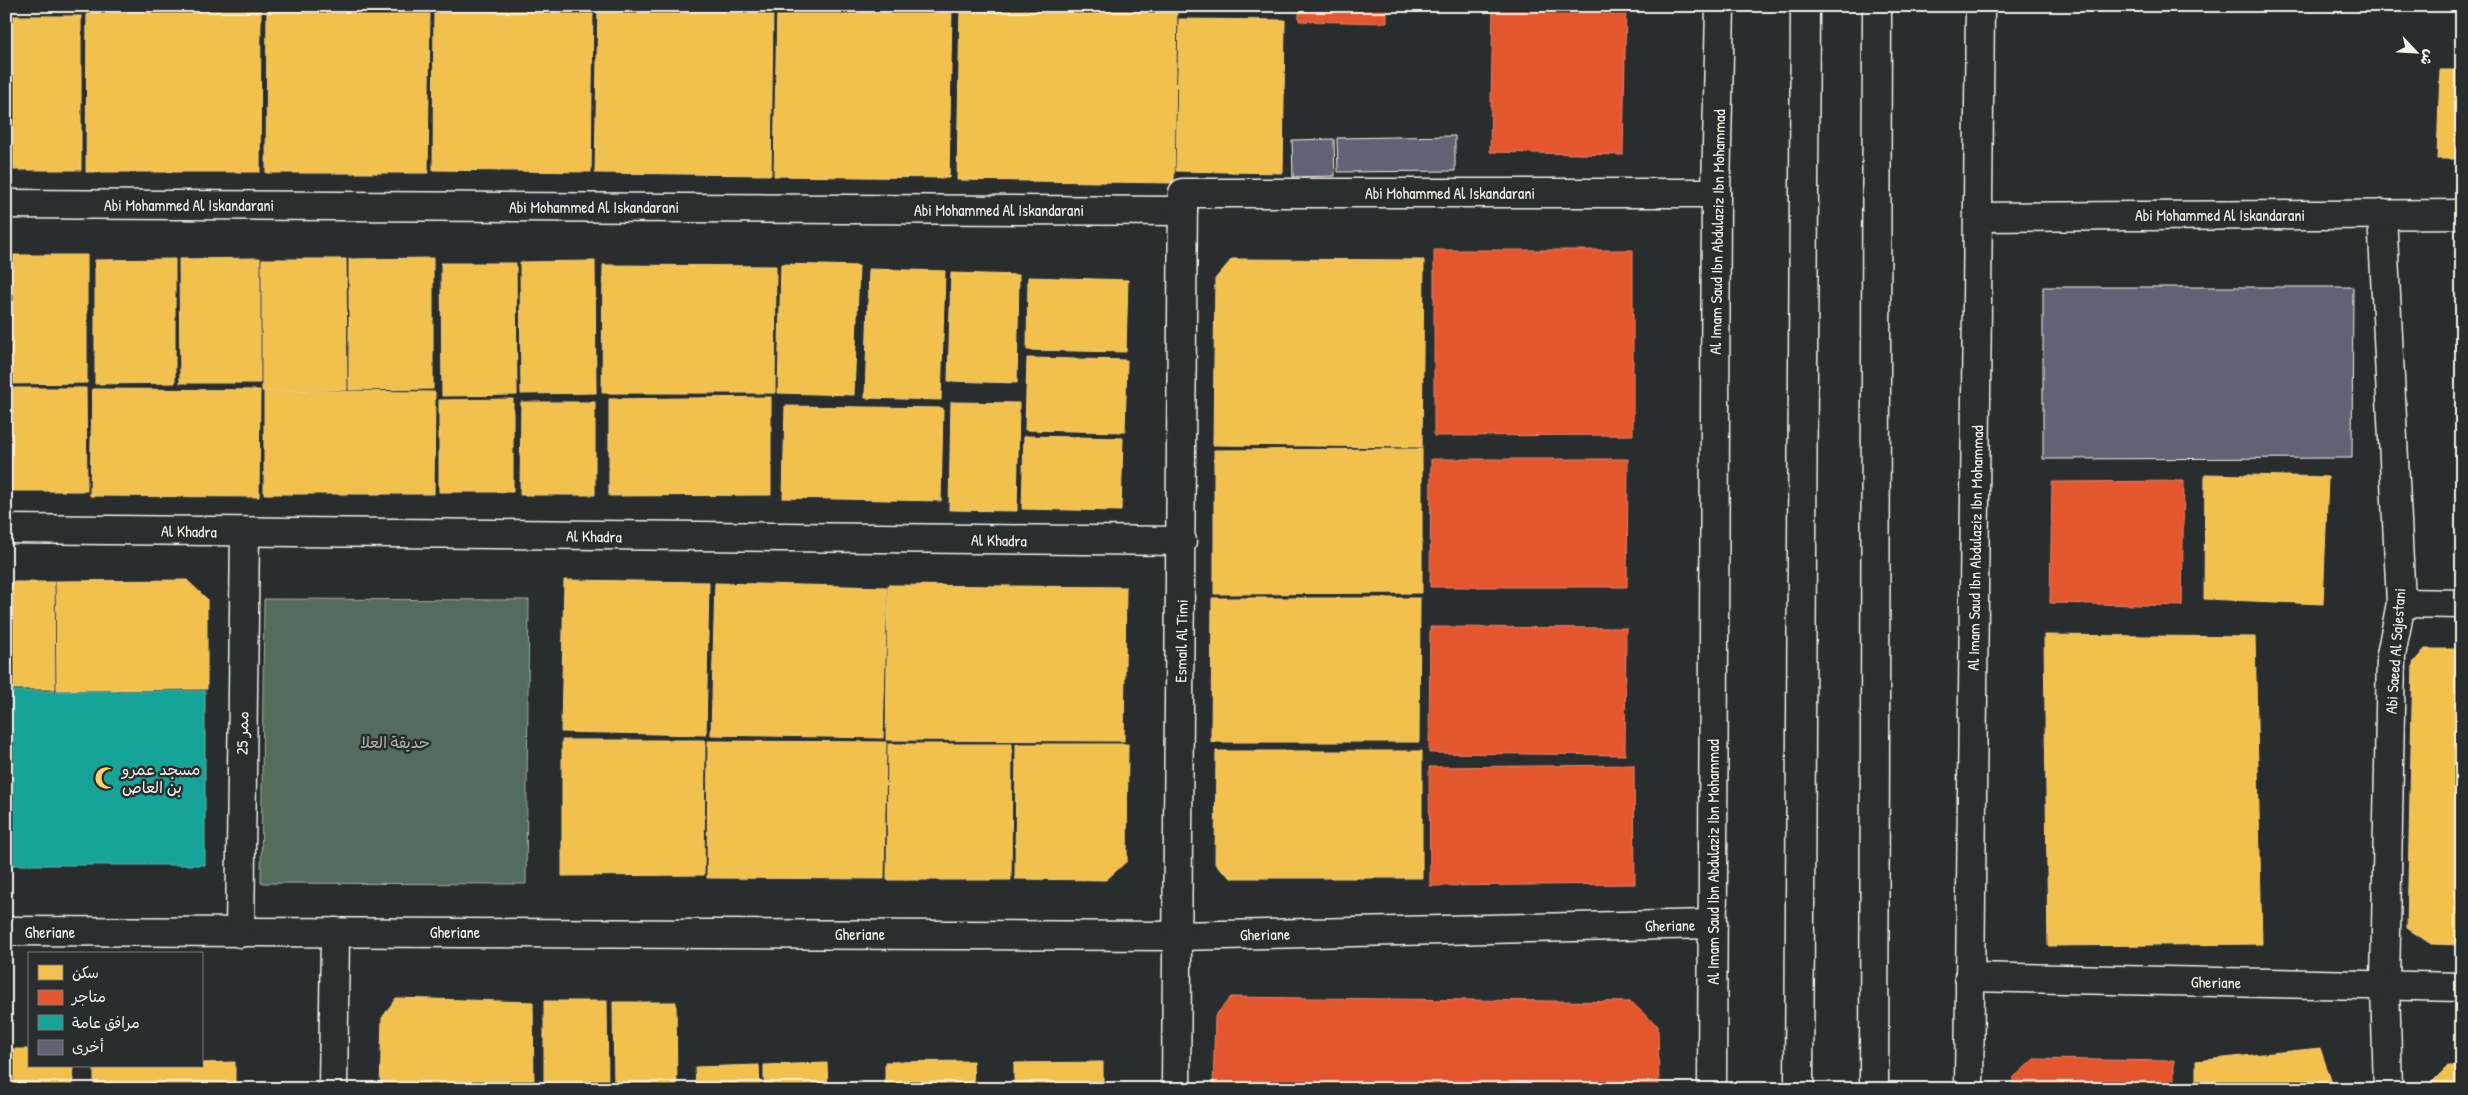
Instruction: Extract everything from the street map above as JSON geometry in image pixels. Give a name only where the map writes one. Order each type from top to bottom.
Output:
[{"type":"street","name":"Al Imam Saud Ibn Abdulaziz Ibn Mohammad","points":[[1712,1089],[1716,193],[1720,6]]},
{"type":"street","points":[[1799,1089],[1805,6]]},
{"type":"street","points":[[1874,1089],[1877,6]]},
{"type":"street","name":"Al Imam Saud Ibn Abdulaziz Ibn Mohammad","points":[[1970,1089],[1980,6]]},
{"type":"street","name":"Abi Mohammed Al Iskandarani","points":[[6,204],[1183,202],[1716,193]]},
{"type":"street","name":"Esmail Al Timi","points":[[1176,1089],[1182,542],[1183,202]]},
{"type":"street","name":"Abi Saeed Al Sajestani","points":[[2382,214],[2401,603],[2391,655],[2385,986],[2388,1089]]},
{"type":"street","name":"Abi Mohammed Al Iskandarani","points":[[1978,217],[2462,214]]},
{"type":"street","name":"Al Khadra","points":[[6,529],[1182,542]]},
{"type":"street","name":"ممر 25","points":[[240,933],[245,532]]},
{"type":"street","points":[[2401,603],[2462,604]]},
{"type":"street","name":"Gheriane","points":[[6,932],[1177,936],[1713,924]]},
{"type":"street","points":[[333,1089],[335,932]]},
{"type":"street","name":"Gheriane","points":[[1970,977],[2462,987]]},
{"type":"green space","name":"حديقة العلا","points":[[264,599],[529,600],[526,884],[261,883]]},
{"type":"building: سكن","points":[[434,6],[593,6],[591,172],[433,170]]},
{"type":"building: سكن","points":[[598,6],[773,6],[771,175],[595,173]]},
{"type":"building: سكن","points":[[777,6],[952,8],[949,178],[774,176]]},
{"type":"building: سكن","points":[[960,6],[1177,7],[1174,183],[957,180]]},
{"type":"building: سكن","points":[[267,8],[430,9],[428,173],[266,173]]},
{"type":"building: سكن","points":[[87,9],[261,9],[260,172],[86,172]]},
{"type":"building: سكن","points":[[6,16],[81,16],[81,170],[6,170]]},
{"type":"building: سكن","points":[[1179,19],[1285,20],[1283,173],[1176,171]]},
{"type":"building: سكن","points":[[2440,70],[2462,70],[2462,159],[2437,159]]},
{"type":"building: سكن","points":[[6,255],[87,255],[87,383],[6,384]]},
{"type":"building: سكن","points":[[260,258],[260,383],[180,383],[179,259]]},
{"type":"building: سكن","points":[[433,258],[433,389],[349,390],[349,259]]},
{"type":"building: سكن","points":[[175,259],[175,383],[95,384],[95,260]]},
{"type":"building: سكن","points":[[262,259],[346,259],[347,390],[262,391]]},
{"type":"building: سكن","points":[[1232,259],[1424,260],[1422,447],[1213,445],[1215,279]]},
{"type":"building: سكن","points":[[595,261],[596,393],[521,394],[520,262]]},
{"type":"building: سكن","points":[[441,263],[516,263],[517,395],[442,396]]},
{"type":"building: سكن","points":[[781,264],[859,266],[854,395],[778,393]]},
{"type":"building: سكن","points":[[603,265],[776,266],[775,393],[602,393]]},
{"type":"building: سكن","points":[[869,269],[945,271],[941,400],[865,398]]},
{"type":"building: سكن","points":[[951,273],[1019,275],[1017,383],[948,381]]},
{"type":"building: سكن","points":[[1028,277],[1128,280],[1126,352],[1027,350]]},
{"type":"building: سكن","points":[[1027,358],[1127,360],[1125,432],[1025,430]]},
{"type":"building: سكن","points":[[6,388],[86,388],[87,491],[6,491]]},
{"type":"building: سكن","points":[[92,389],[260,390],[259,497],[90,496]]},
{"type":"building: سكن","points":[[264,391],[435,392],[434,494],[264,494]]},
{"type":"building: سكن","points":[[771,397],[771,495],[609,496],[609,399]]},
{"type":"building: سكن","points":[[513,399],[513,492],[439,492],[439,400]]},
{"type":"building: سكن","points":[[521,402],[595,402],[595,495],[520,495]]},
{"type":"building: سكن","points":[[951,402],[1019,403],[1017,511],[949,510]]},
{"type":"building: سكن","points":[[785,406],[943,408],[941,501],[783,498]]},
{"type":"building: سكن","points":[[1024,436],[1123,438],[1121,511],[1022,509]]},
{"type":"building: سكن","points":[[1422,449],[1422,593],[1214,594],[1214,450]]},
{"type":"building: سكن","points":[[2205,474],[2328,477],[2323,604],[2204,599]]},
{"type":"building: سكن","points":[[187,580],[207,599],[207,689],[57,690],[56,581]]},
{"type":"building: سكن","points":[[564,580],[709,582],[706,735],[561,732]]},
{"type":"building: سكن","points":[[6,582],[54,582],[55,689],[6,689]]},
{"type":"building: سكن","points":[[715,583],[887,587],[883,738],[711,735]]},
{"type":"building: سكن","points":[[888,585],[1126,587],[1124,741],[886,740]]},
{"type":"building: سكن","points":[[1212,598],[1420,598],[1419,742],[1211,742]]},
{"type":"building: سكن","points":[[2044,635],[2255,637],[2262,944],[2048,946]]},
{"type":"building: سكن","points":[[2425,649],[2462,649],[2462,945],[2431,944],[2407,928],[2413,663]]},
{"type":"building: سكن","points":[[562,740],[705,740],[704,875],[562,876]]},
{"type":"building: سكن","points":[[708,741],[886,742],[884,879],[707,878]]},
{"type":"building: سكن","points":[[888,744],[1012,744],[1011,880],[887,880]]},
{"type":"building: سكن","points":[[1016,744],[1128,744],[1127,861],[1106,880],[1015,879]]},
{"type":"building: سكن","points":[[1216,751],[1422,751],[1422,878],[1231,878],[1215,864]]},
{"type":"building: سكن","points":[[396,998],[533,1002],[534,1089],[380,1089],[382,1018]]},
{"type":"building: سكن","points":[[544,1001],[607,1001],[608,1089],[544,1089]]},
{"type":"building: سكن","points":[[613,1002],[676,1002],[677,1089],[614,1089]]},
{"type":"building: سكن","points":[[2320,1048],[2334,1089],[2196,1089],[2196,1061]]},
{"type":"building: سكن","points":[[6,1049],[28,1049],[28,1068],[73,1068],[73,1089],[6,1089]]},
{"type":"building: سكن","points":[[973,1061],[974,1089],[885,1089],[885,1062]]},
{"type":"building: سكن","points":[[235,1062],[235,1089],[94,1089],[94,1068],[202,1068],[202,1063]]},
{"type":"building: سكن","points":[[1103,1062],[1103,1089],[1014,1089],[1014,1063]]},
{"type":"building: سكن","points":[[827,1063],[828,1089],[764,1089],[764,1065]]},
{"type":"building: سكن","points":[[759,1065],[760,1089],[696,1089],[695,1067]]},
{"type":"building: سكن","points":[[2448,1066],[2462,1066],[2462,1089],[2432,1089],[2432,1082]]},
{"type":"building: متاجر","points":[[6,6],[81,6],[81,8]]},
{"type":"building: متاجر","points":[[1299,6],[1387,6],[1387,23],[1299,21]]},
{"type":"building: متاجر","points":[[1493,6],[1626,6],[1623,155],[1490,152]]},
{"type":"building: متاجر","points":[[1434,250],[1633,250],[1633,435],[1434,436]]},
{"type":"building: متاجر","points":[[1431,459],[1628,459],[1627,587],[1430,587]]},
{"type":"building: متاجر","points":[[2184,481],[2182,606],[2050,603],[2052,482]]},
{"type":"building: متاجر","points":[[1430,627],[1626,628],[1625,755],[1429,753]]},
{"type":"building: متاجر","points":[[1634,765],[1635,884],[1430,886],[1429,767]]},
{"type":"building: متاجر","points":[[1231,997],[1631,1002],[1658,1026],[1659,1089],[1213,1089],[1215,1016]]},
{"type":"building: متاجر","points":[[2034,1059],[2174,1061],[2174,1089],[2013,1089],[2013,1078]]},
{"type":"building: مرافق عامة","name":"مسجد عمرو بن العاص","points":[[6,691],[205,691],[205,865],[6,865]]},
{"type":"building: أخرى","points":[[1455,136],[1455,171],[1338,172],[1337,138]]},
{"type":"building: أخرى","points":[[1334,139],[1335,176],[1293,177],[1292,140]]},
{"type":"building: أخرى","points":[[2043,287],[2353,287],[2352,458],[2043,459]]},
{"type":"place","name":"مسجد عمرو بن العاص","points":[[106,778]]}]
